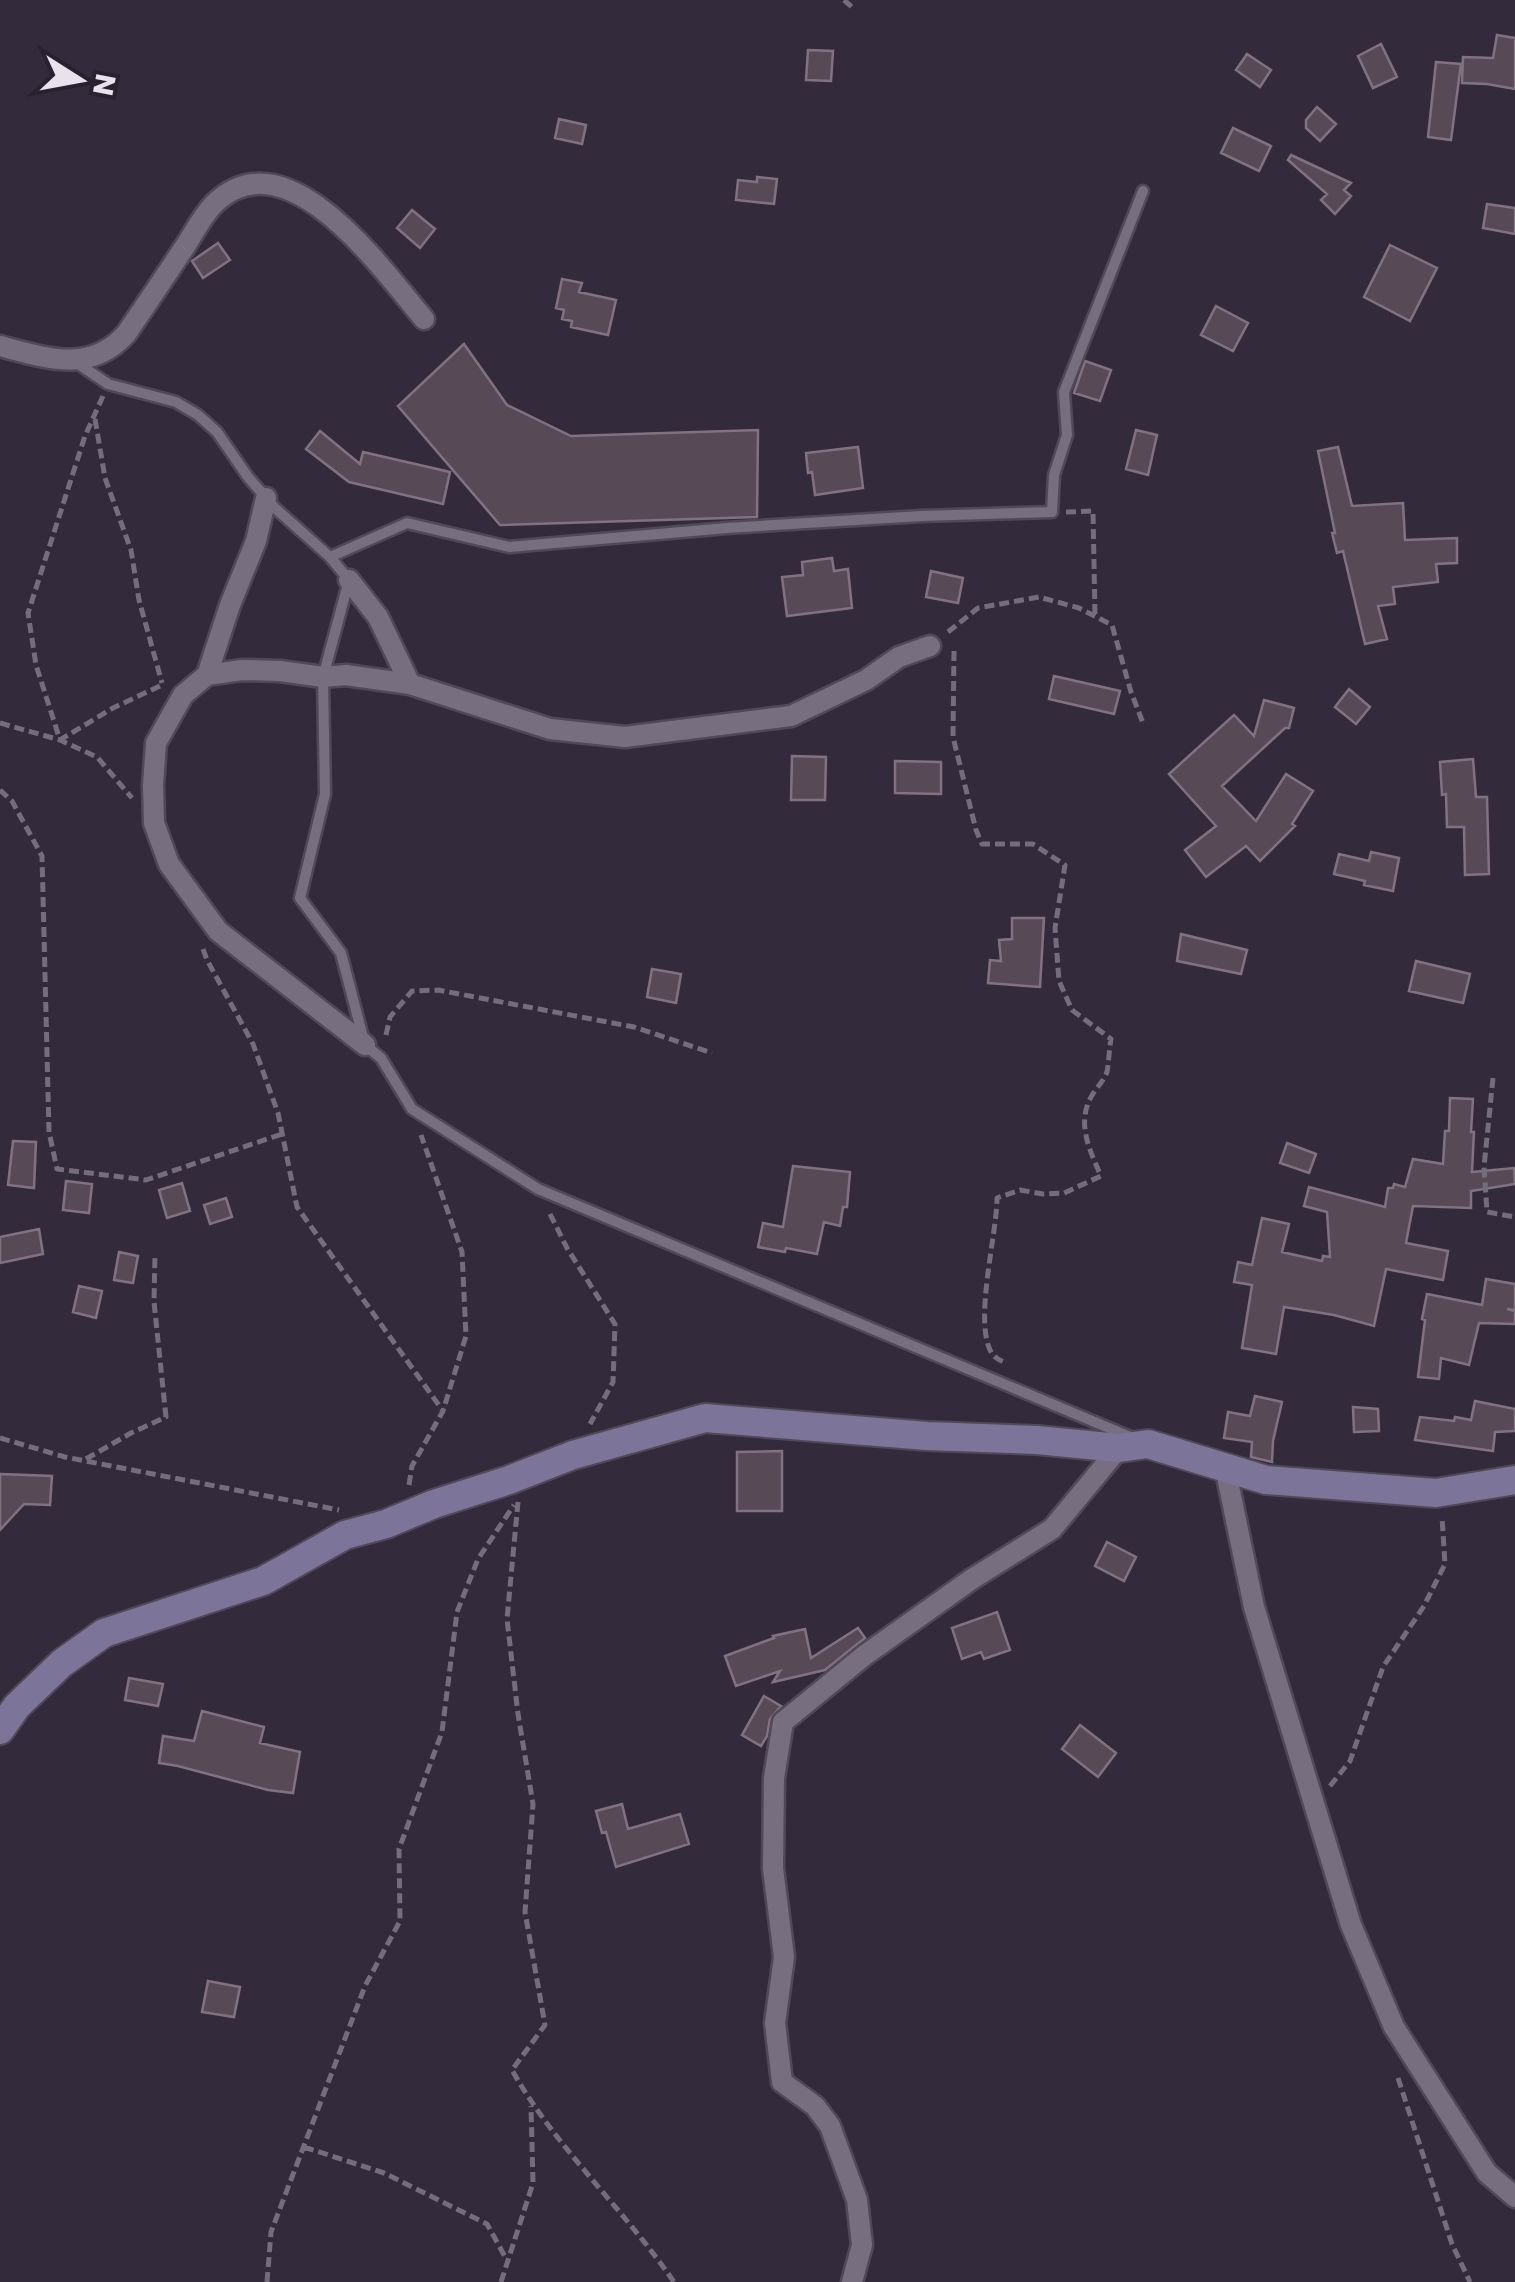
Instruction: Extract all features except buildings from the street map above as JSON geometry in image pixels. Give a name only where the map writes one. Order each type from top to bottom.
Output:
[{"type":"street","points":[[0,346],[48,359],[72,360],[91,359],[113,349],[214,204],[235,188],[256,183],[278,186],[326,211],[424,319]]},
{"type":"street","points":[[207,675],[256,541],[266,498]]},
{"type":"street","points":[[350,580],[378,616],[410,684]]},
{"type":"street","points":[[373,1051],[218,932],[168,864],[154,823],[156,742],[183,695],[207,675],[242,670],[280,671],[410,684],[550,729],[625,737],[791,716],[866,680],[899,657],[930,646]]},
{"type":"street","points":[[1,1731],[17,1706],[62,1663],[104,1633],[263,1581],[345,1535],[386,1524],[573,1454],[705,1418],[1119,1448],[1148,1444],[1266,1480],[1440,1492],[1515,1480]]},
{"type":"street","points":[[852,2282],[862,2245],[857,2200],[830,2126],[814,2106],[782,2082],[774,2023],[784,1957],[773,1868],[774,1778],[783,1722],[865,1655],[972,1579],[1052,1529],[1119,1448]]},
{"type":"street","points":[[1225,1467],[1254,1607],[1351,1925],[1394,2027],[1487,2173],[1515,2197]]},
{"type":"lane","points":[[330,558],[407,523],[509,547],[804,523],[1052,512],[1054,475],[1067,435],[1064,392],[1143,190]]},
{"type":"lane","points":[[72,360],[108,384],[176,402],[198,415],[217,432],[266,498],[350,580],[323,677],[326,794],[300,898],[342,953],[373,1051],[412,1109],[538,1189],[1148,1444]]},
{"type":"path","points":[[844,0],[852,7]]},
{"type":"path","points":[[60,740],[36,665],[28,613],[84,436],[108,384]]},
{"type":"path","points":[[94,415],[105,478],[131,550],[139,600],[172,715]]},
{"type":"path","points":[[1052,512],[1093,511],[1095,616]]},
{"type":"path","points":[[930,646],[978,608],[1039,596],[1079,608],[1112,625],[1144,724]]},
{"type":"path","points":[[952,628],[953,737],[976,830],[982,844],[1033,844],[1065,865],[1054,928],[1060,981],[1072,1010],[1110,1039],[1106,1076],[1086,1107],[1084,1123],[1101,1176],[1064,1193],[1020,1190],[996,1198],[984,1313],[988,1344],[995,1358],[1026,1377],[1035,1399]]},
{"type":"path","points":[[60,740],[163,684],[207,675]]},
{"type":"path","points":[[0,723],[60,740],[98,758],[154,823]]},
{"type":"path","points":[[0,790],[12,801],[42,856],[49,1132],[57,1168],[146,1180],[282,1134]]},
{"type":"path","points":[[202,942],[206,960],[253,1044],[278,1113],[297,1207],[443,1411]]},
{"type":"path","points":[[373,1051],[390,1017],[412,991],[438,990],[634,1027],[712,1053]]},
{"type":"path","points":[[1493,1078],[1484,1167],[1487,1212],[1515,1217]]},
{"type":"path","points":[[411,1513],[408,1488],[412,1466],[443,1411],[466,1336],[462,1252],[412,1109]]},
{"type":"path","points":[[538,1189],[567,1248],[616,1324],[613,1382],[573,1454]]},
{"type":"path","points":[[84,1461],[131,1432],[166,1417],[154,1302],[155,1254]]},
{"type":"path","points":[[0,1438],[84,1461],[341,1510]]},
{"type":"path","points":[[1316,1804],[1350,1761],[1383,1667],[1424,1606],[1445,1564],[1440,1492]]},
{"type":"path","points":[[267,2282],[271,2232],[364,1986],[400,1922],[399,1849],[442,1732],[457,1612],[478,1560],[518,1499],[507,1619],[534,1804],[524,1912],[545,2026],[512,2070],[531,2103],[674,2282]]},
{"type":"path","points":[[1396,2069],[1452,2244],[1470,2282]]},
{"type":"path","points":[[501,2282],[533,2184],[531,2103]]},
{"type":"path","points":[[303,2147],[384,2173],[487,2224],[508,2262]]}]
